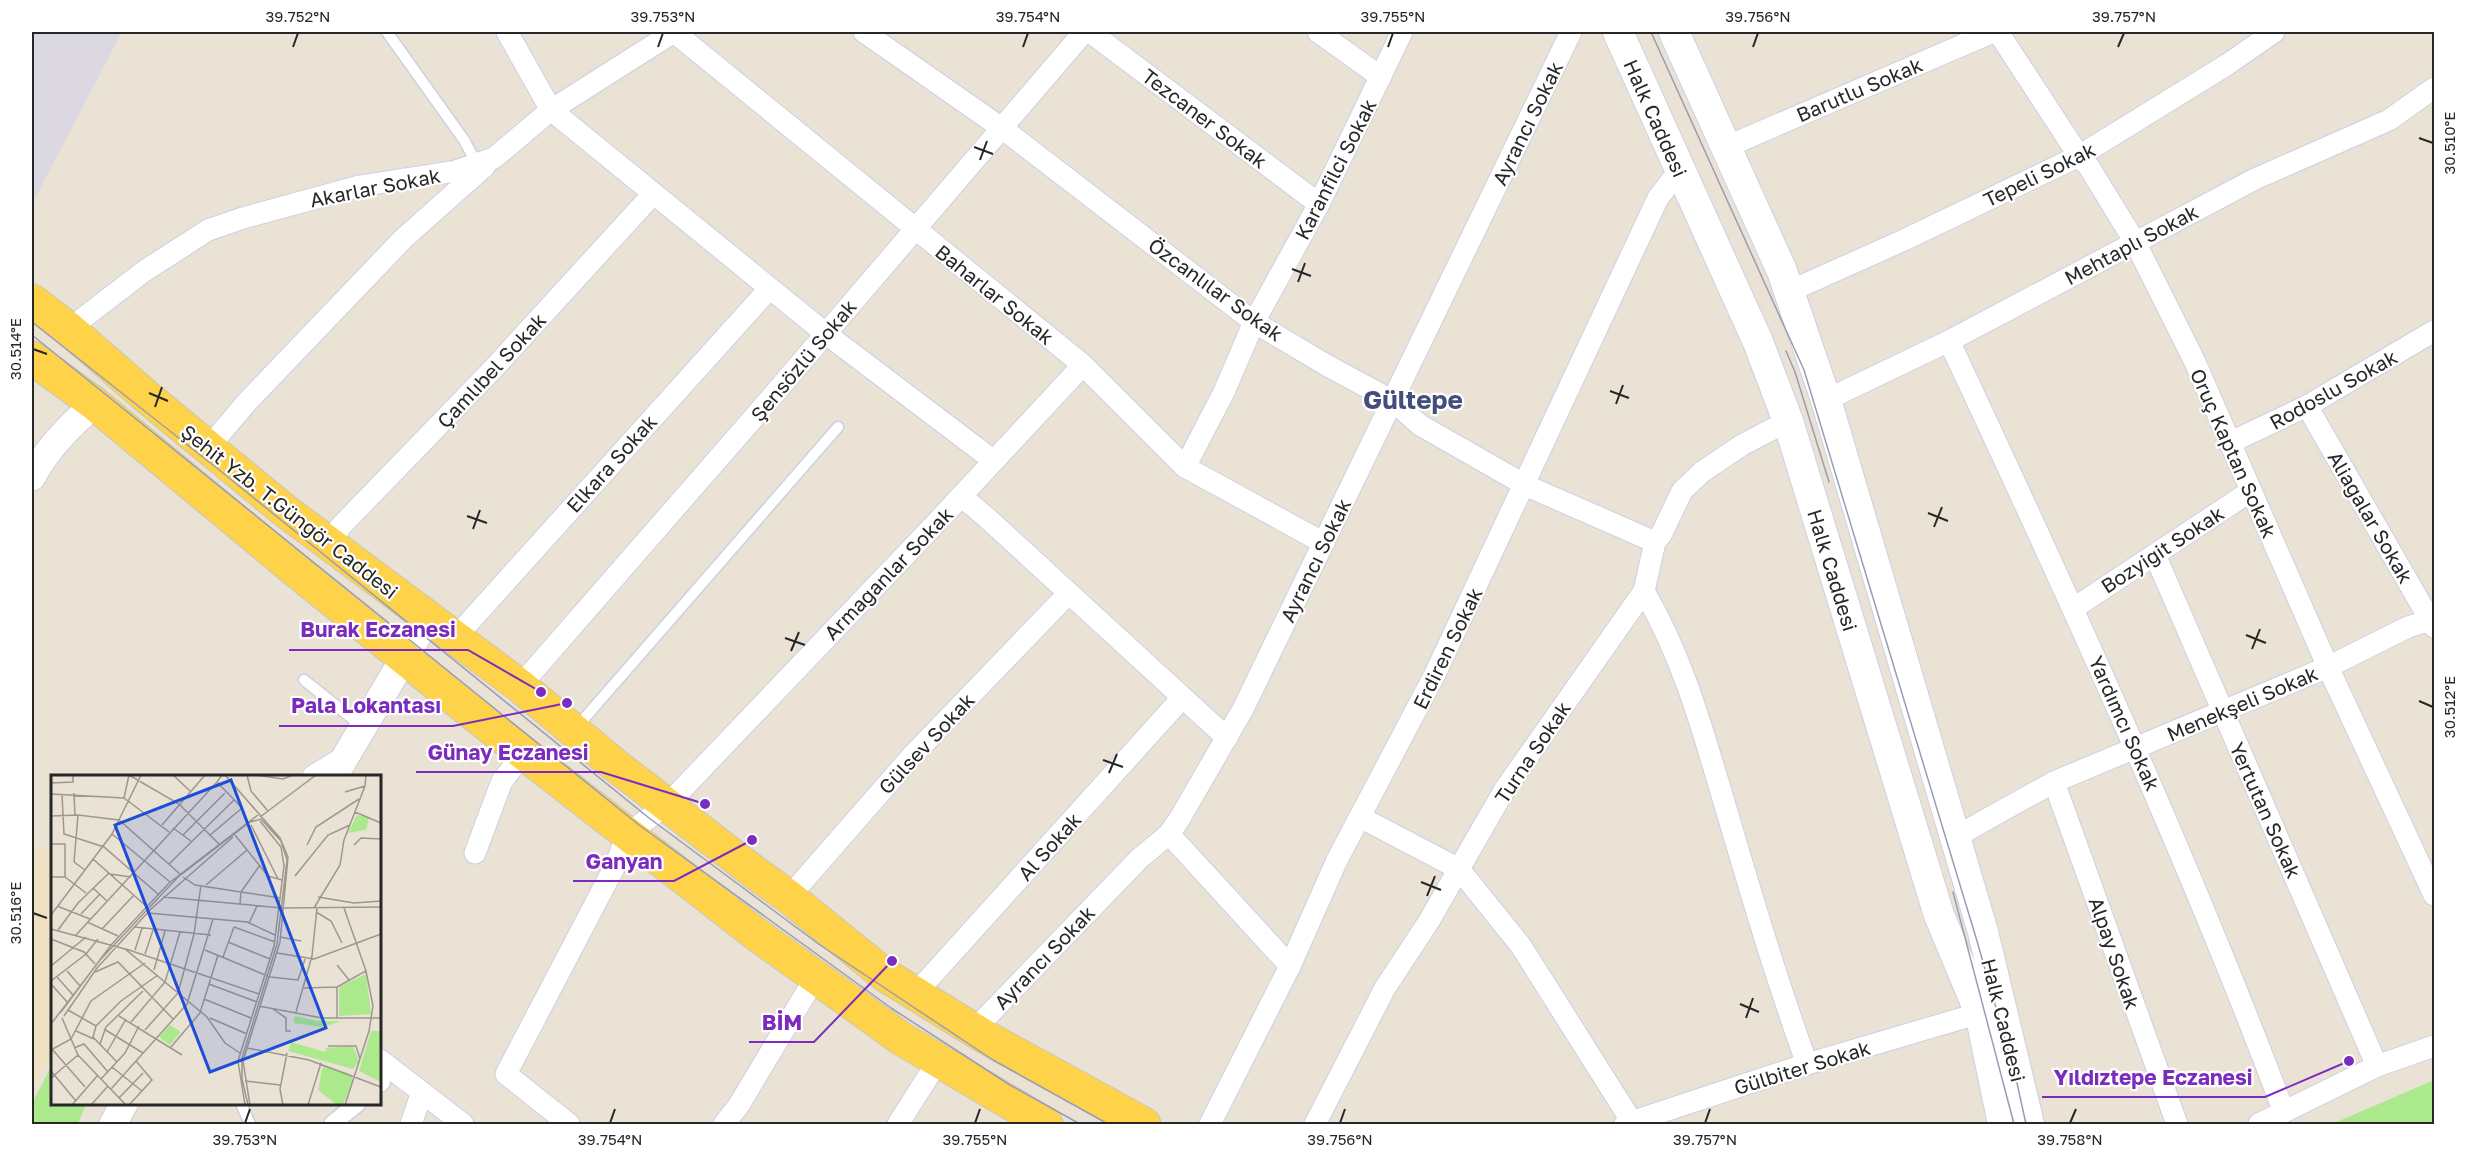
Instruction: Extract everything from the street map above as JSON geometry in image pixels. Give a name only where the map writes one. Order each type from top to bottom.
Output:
[{"type":"main road","name":"Halk Caddesi","points":[[1618,32],[1758,342],[1788,422],[1939,915],[1980,1013],[2003,1125]]},
{"type":"main road","name":"Halk Caddesi","points":[[1674,32],[1790,291],[1826,400],[1983,932],[2030,1125]]},
{"type":"main road","name":"Şehit Yzb. T.Güngör Caddesi","points":[[32,301],[69,329],[207,448],[328,544],[520,686],[666,805],[789,897],[885,975],[974,1030],[1144,1125]]},
{"type":"main road","name":"Şehit Yzb. T.Güngör Caddesi","points":[[32,358],[96,404],[295,570],[524,753],[815,978],[902,1039],[1046,1125]]},
{"type":"street","points":[[507,32],[551,110],[769,289],[994,461]]},
{"type":"street","name":"Akarlar Sokak","points":[[69,329],[142,272],[208,230],[360,186],[456,171],[485,161],[551,110],[674,32]]},
{"type":"street","name":"Baharlar Sokak","points":[[674,32],[1083,365],[1185,467],[1324,543]]},
{"type":"street","name":"Özcanlılar Sokak","points":[[864,32],[1003,129],[1254,322],[1328,366],[1393,400],[1420,424],[1526,485],[1655,542]]},
{"type":"street","name":"Şensözlü Sokak","points":[[520,686],[1003,129],[1084,32]]},
{"type":"street","name":"Tezcaner Sokak","points":[[1090,32],[1320,204]]},
{"type":"street","points":[[1318,32],[1381,77]]},
{"type":"street","name":"Karanfilci Sokak","points":[[1185,467],[1224,392],[1254,322],[1320,204],[1402,32]]},
{"type":"street","name":"Ayrancı Sokak","points":[[974,1030],[1140,858],[1169,834],[1227,738],[1571,32]]},
{"type":"street","name":"Barutlu Sokak","points":[[1726,147],[1993,32]]},
{"type":"street","name":"Oruç Kaptan Sokak","points":[[1998,32],[2079,156],[2089,167],[2135,242],[2194,360],[2328,667],[2434,895]]},
{"type":"street","name":"Tepeli Sokak","points":[[1790,291],[1904,240],[2079,156],[2228,64],[2274,32]]},
{"type":"street","name":"Mehtaplı Sokak","points":[[1826,400],[1949,341],[2255,179],[2389,120],[2434,88]]},
{"type":"street","points":[[207,448],[247,402],[404,238],[485,161]]},
{"type":"street","name":"Erdiren Sokak","points":[[1210,1125],[1290,966],[1337,860],[1434,676],[1526,485],[1658,198],[1679,171]]},
{"type":"street","name":"Çamlıbel Sokak","points":[[328,544],[341,526],[493,369],[653,194]]},
{"type":"street","name":"Elkara Sokak","points":[[454,639],[769,289]]},
{"type":"street","name":"Rodoslu Sokak","points":[[2229,443],[2307,406],[2434,331]]},
{"type":"street","name":"Yardımcı Sokak","points":[[1949,341],[2074,608],[2136,747],[2224,954],[2284,1112]]},
{"type":"street","name":"Armağanlar Sokak","points":[[627,834],[666,805],[1083,365]]},
{"type":"street","points":[[32,477],[43,456],[75,420],[96,404]]},
{"type":"street","name":"Aliağalar Sokak","points":[[2307,406],[2433,623]]},
{"type":"street","name":"Turna Sokak","points":[[1315,1125],[1385,988],[1429,921],[1505,789],[1644,591],[1655,542],[1661,535],[1682,491],[1702,472],[1743,445],[1788,422]]},
{"type":"street","name":"Bozyiğit Sokak","points":[[2074,608],[2251,491]]},
{"type":"street","points":[[961,496],[1227,738]]},
{"type":"street","name":"Yertutan Sokak","points":[[2155,555],[2377,1066]]},
{"type":"street","points":[[1644,591],[1664,626],[1694,699],[1779,986],[1807,1064]]},
{"type":"street","name":"Gülsev Sokak","points":[[789,897],[912,756],[1068,594]]},
{"type":"street","points":[[318,775],[340,766],[428,618]]},
{"type":"street","name":"Menekşeli Sokak","points":[[1955,837],[2054,782],[2328,667],[2408,627],[2433,623]]},
{"type":"street","name":"Al Sokak","points":[[915,994],[1182,698]]},
{"type":"street","points":[[475,853],[502,781],[524,753]]},
{"type":"street","name":"Alpay Sokak","points":[[2054,782],[2176,1125]]},
{"type":"street","points":[[1360,817],[1459,869],[1521,946],[1628,1123]]},
{"type":"street","points":[[569,1125],[506,1074],[616,864],[627,834]]},
{"type":"street","points":[[1169,834],[1290,966]]},
{"type":"street","points":[[724,1125],[739,1105],[815,978]]},
{"type":"street","name":"Gülbiter Sokak","points":[[1628,1123],[1807,1064],[1980,1013]]},
{"type":"street","points":[[2259,1125],[2377,1066],[2434,1046]]},
{"type":"street","points":[[898,1125],[938,1060]]},
{"type":"street","points":[[381,1061],[421,1095],[463,1125]]},
{"type":"street","points":[[411,1125],[421,1095]]},
{"type":"street","points":[[113,1125],[123,1105]]},
{"type":"street","points":[[332,1125],[356,1105]]},
{"type":"lane","points":[[387,32],[464,140],[485,161]]},
{"type":"lane","points":[[574,731],[838,427]]},
{"type":"lane","points":[[304,680],[363,728]]},
{"type":"lane","points":[[241,1105],[249,1125]]},
{"type":"shaded area","points":[[32,32],[122,32],[32,204]]},
{"type":"shaded area","points":[[32,842],[51,855],[51,1053],[32,1091]]},
{"type":"green space","points":[[51,1067],[51,1105],[86,1105],[78,1124],[32,1124],[32,1103]]},
{"type":"green space","points":[[2434,1080],[2434,1124],[2332,1124]]},
{"type":"tram line","points":[[1651,32],[1804,370],[1977,941],[2015,1074],[2026,1124]]},
{"type":"tram line","points":[[32,322],[223,473],[649,818],[820,945],[993,1060],[1108,1124]]},
{"type":"tram line","points":[[32,335],[639,825],[891,1008],[1010,1085],[1080,1124]]},
{"type":"tram line","points":[[1786,351],[1795,372],[1829,482]]},
{"type":"tram line","points":[[1953,892],[2014,1124]]},
{"type":"place","name":"Burak Eczanesi","points":[[541,692]]},
{"type":"place","name":"Pala Lokantası","points":[[567,703]]},
{"type":"place","name":"Günay Eczanesi","points":[[705,804]]},
{"type":"place","name":"Ganyan","points":[[752,840]]},
{"type":"place","name":"BİM","points":[[892,961]]},
{"type":"place","name":"Yıldıztepe Eczanesi","points":[[2349,1061]]},
{"type":"district","name":"Gültepe","points":[[1413,399]]}]
